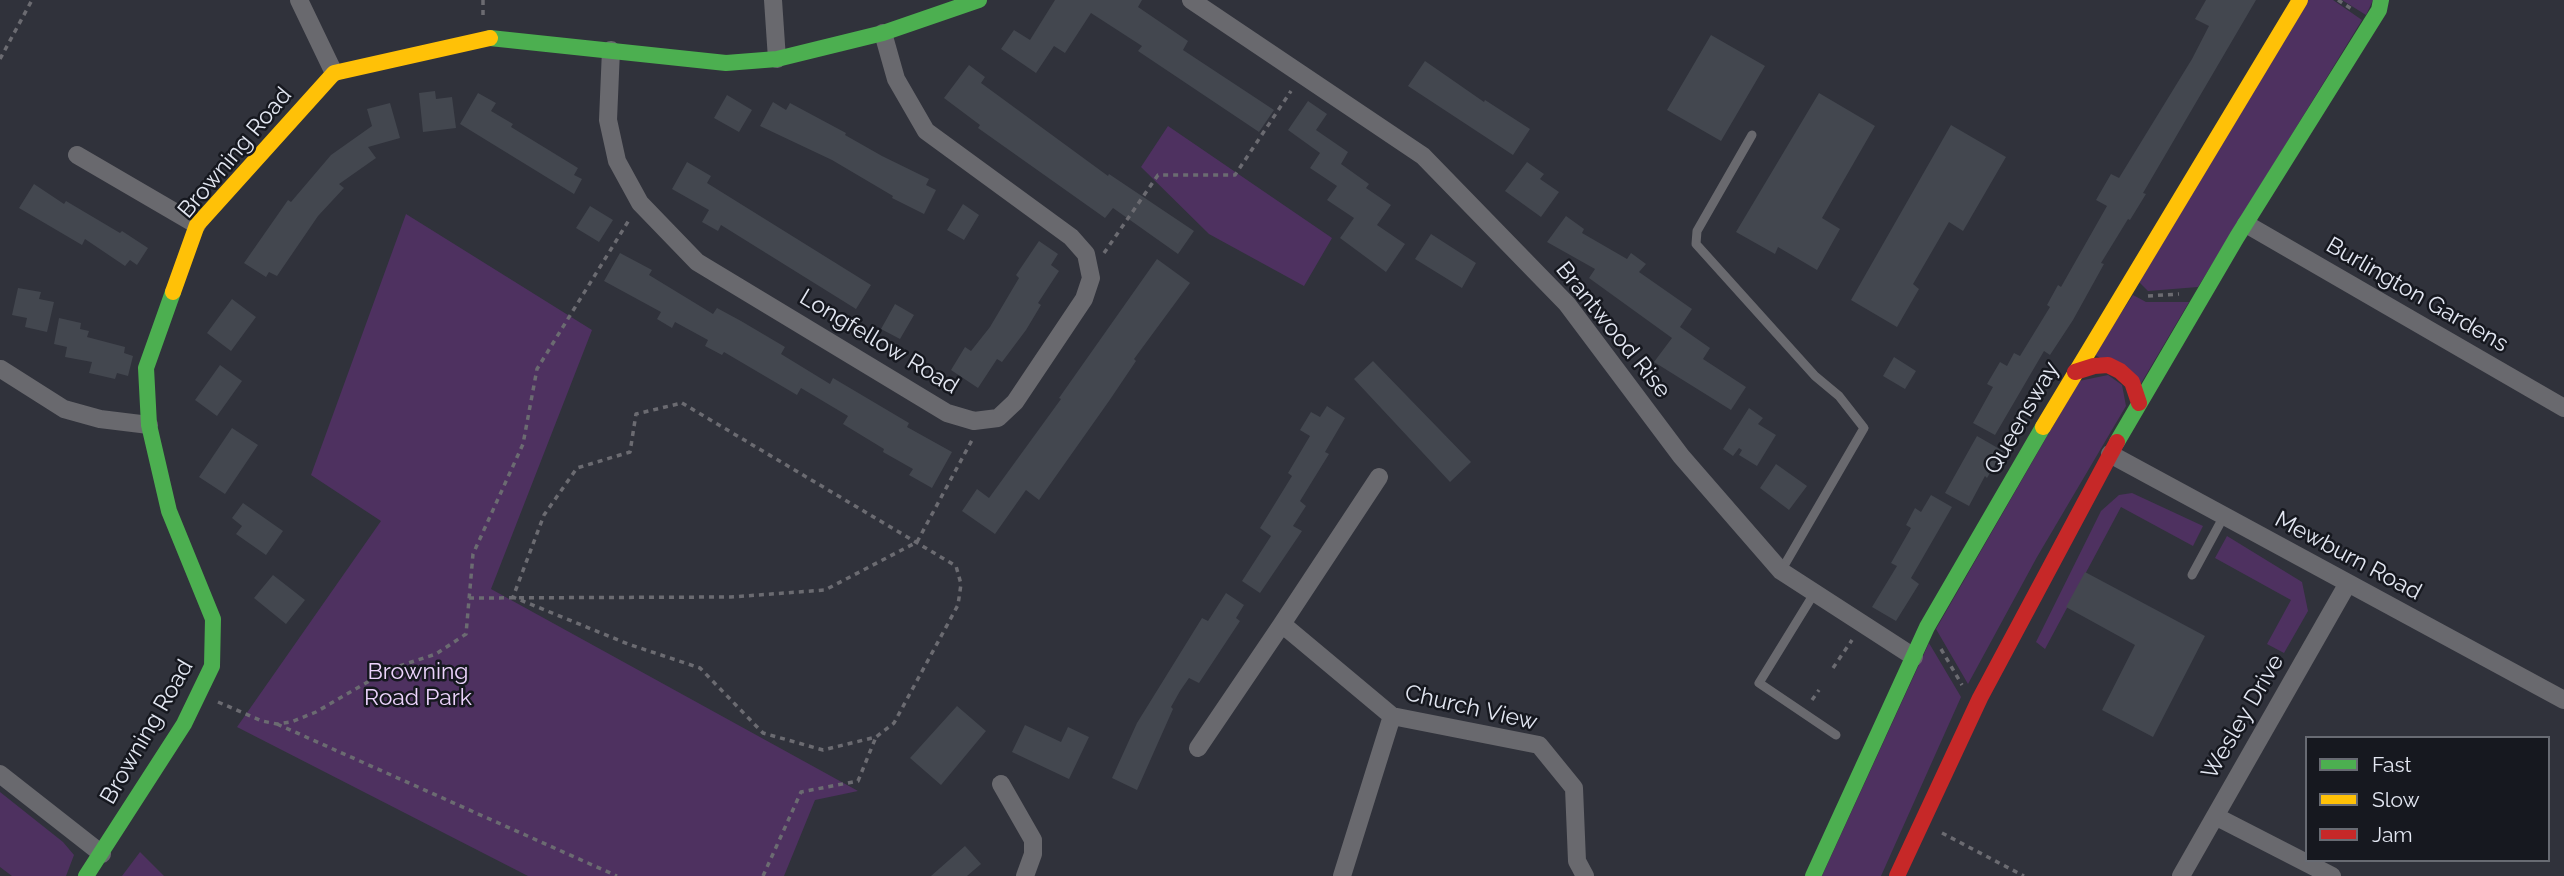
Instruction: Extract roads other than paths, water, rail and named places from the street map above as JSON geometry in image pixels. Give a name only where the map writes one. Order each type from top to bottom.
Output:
[{"type":"street","points":[[299,0],[334,73],[489,38],[726,63],[777,59],[883,33],[979,0]]},
{"type":"street","points":[[772,0],[777,59]]},
{"type":"street","name":"Brantwood Rise","points":[[1191,0],[1423,156],[1557,294],[1681,456],[1781,570],[1914,657]]},
{"type":"street","name":"Queensway","points":[[1813,876],[1927,627],[2075,372],[2300,0]]},
{"type":"street","points":[[1897,876],[1975,708],[2110,454],[2201,298],[2379,10],[2381,0]]},
{"type":"street","name":"Longfellow Road","points":[[611,50],[608,120],[617,161],[640,203],[697,262],[947,413],[974,421],[998,418],[1015,402],[1084,299],[1091,278],[1086,254],[1071,237],[926,131],[896,79],[883,33]]},
{"type":"street","name":"Browning Road","points":[[86,876],[184,724],[212,666],[214,619],[169,511],[149,425],[146,368],[197,225],[334,73]]},
{"type":"street","points":[[77,155],[197,225]]},
{"type":"street","name":"Burlington Gardens","points":[[2246,224],[2564,408]]},
{"type":"street","points":[[2075,372],[2108,365],[2132,382],[2139,403]]},
{"type":"street","points":[[1,369],[64,409],[100,419],[149,425]]},
{"type":"street","name":"Mewburn Road","points":[[2110,454],[2564,700]]},
{"type":"street","points":[[1198,748],[1379,477]]},
{"type":"street","name":"Wesley Drive","points":[[2181,876],[2348,583]]},
{"type":"street","name":"Church View","points":[[1282,624],[1392,716],[1539,745],[1574,789],[1577,861],[1585,876]]},
{"type":"street","points":[[1342,876],[1392,716]]},
{"type":"street","points":[[0,774],[102,853]]},
{"type":"street","points":[[1001,784],[1032,840],[1033,854],[1025,876]]},
{"type":"street","points":[[2214,816],[2332,876]]},
{"type":"lane","points":[[1752,135],[1697,231],[1696,244],[1815,376],[1839,396],[1864,428],[1781,570]]},
{"type":"lane","points":[[2192,575],[2224,516]]},
{"type":"lane","points":[[1815,592],[1759,684],[1836,735]]},
{"type":"park label","name":"Browning Road Park","points":[[418,685]]}]
